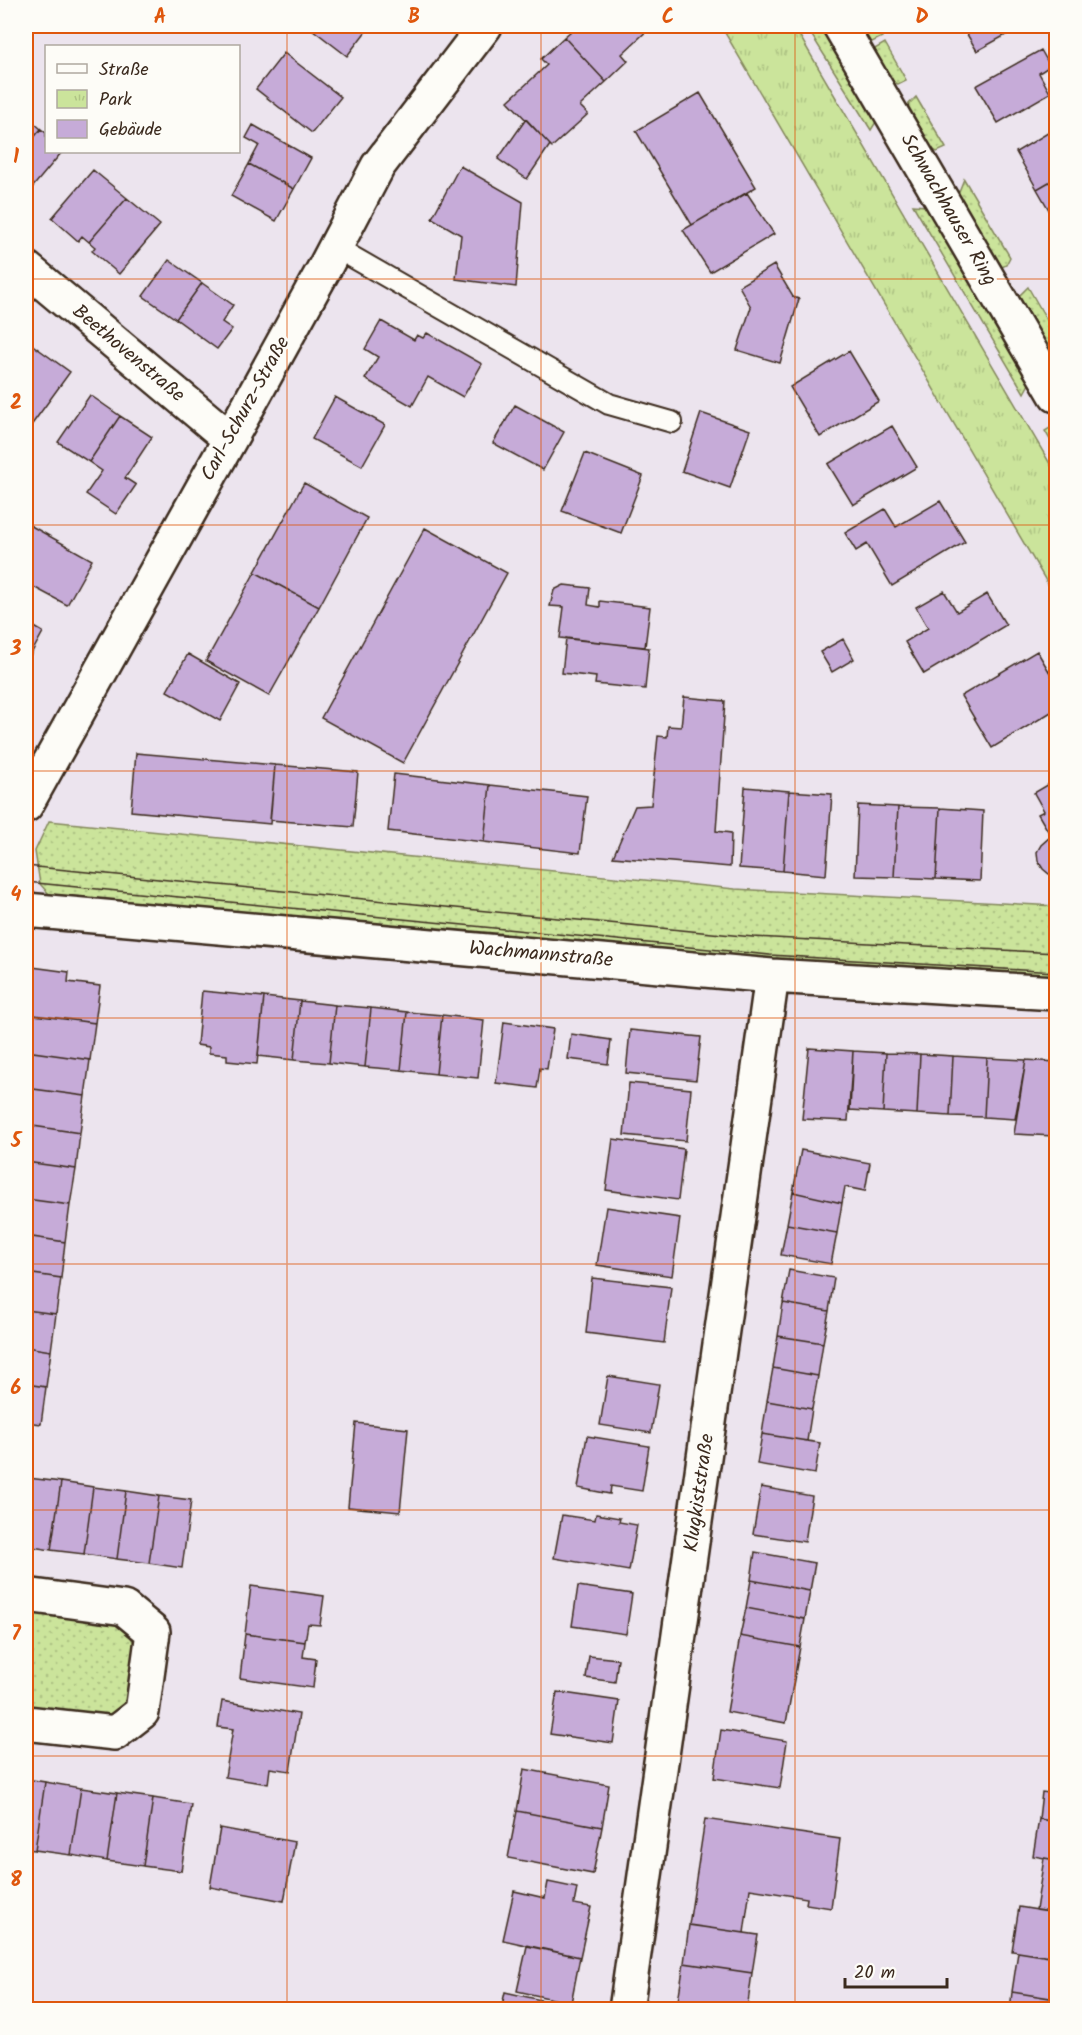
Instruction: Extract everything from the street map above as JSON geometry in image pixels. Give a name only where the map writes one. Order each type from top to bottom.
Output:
[{"type":"street","name":"Carl-Schurz-Straße","points":[[26,805],[230,439],[378,166],[485,26]]},
{"type":"street","name":"Schwachhauser Ring","points":[[840,26],[1056,395]]},
{"type":"street","name":"Beethovenstraße","points":[[26,268],[230,439]]},
{"type":"street","name":"Wachmannstraße","points":[[26,910],[772,976],[1056,993]]},
{"type":"street","name":"Klugkiststraße","points":[[626,2010],[772,976]]},
{"type":"street","points":[[26,1595],[124,1608],[153,1632],[142,1712],[115,1733],[26,1723]]},
{"type":"lane","points":[[335,247],[609,404],[672,422]]},
{"type":"green space","points":[[721,26],[794,26],[1056,474],[1056,598]]},
{"type":"green space","points":[[806,26],[821,26],[876,122],[871,130]]},
{"type":"green space","points":[[860,26],[875,26],[882,37],[870,43]]},
{"type":"green space","points":[[885,43],[906,80],[898,84],[894,83],[873,50]]},
{"type":"green space","points":[[916,97],[946,148],[937,152],[932,149],[908,105]]},
{"type":"green space","points":[[964,179],[1010,257],[1006,265],[1002,267],[958,194]]},
{"type":"green space","points":[[913,205],[926,206],[1030,382],[1024,393]]},
{"type":"green space","points":[[1028,287],[1056,336],[1056,362],[1019,296]]},
{"type":"green space","points":[[1055,425],[1056,428],[1056,450],[1045,431]]},
{"type":"green space","points":[[49,821],[735,889],[1056,906],[1056,980],[863,970],[49,894],[40,884],[35,851]]},
{"type":"green space","points":[[26,1607],[106,1618],[128,1632],[140,1654],[136,1692],[123,1712],[100,1723],[26,1714]]},
{"type":"building","points":[[308,26],[370,26],[347,56]]},
{"type":"building","points":[[577,26],[652,26],[622,54],[628,61],[606,82],[564,37]]},
{"type":"building","points":[[962,26],[1022,26],[977,51]]},
{"type":"building","points":[[564,37],[606,82],[580,106],[588,114],[552,147],[508,101],[547,65],[541,59]]},
{"type":"building","points":[[1041,50],[1050,66],[1039,73],[1050,93],[998,123],[976,86]]},
{"type":"building","points":[[284,53],[341,97],[312,133],[256,89]]},
{"type":"building","points":[[700,93],[756,187],[692,225],[636,131]]},
{"type":"building","points":[[26,116],[41,129],[26,147]]},
{"type":"building","points":[[526,119],[550,145],[527,179],[498,159]]},
{"type":"building","points":[[253,125],[311,158],[294,189],[249,164],[259,145],[246,138]]},
{"type":"building","points":[[1056,128],[1056,178],[1037,189],[1016,152]]},
{"type":"building","points":[[41,129],[45,132],[45,153],[61,153],[26,195],[26,147]]},
{"type":"building","points":[[249,164],[294,189],[276,221],[231,196]]},
{"type":"building","points":[[460,166],[523,202],[516,287],[456,279],[461,235],[432,218]]},
{"type":"building","points":[[93,170],[127,198],[89,242],[82,236],[78,241],[52,218]]},
{"type":"building","points":[[1056,178],[1056,222],[1037,189]]},
{"type":"building","points":[[747,193],[774,234],[710,272],[683,230]]},
{"type":"building","points":[[127,198],[160,225],[119,274],[92,251],[95,247],[89,242]]},
{"type":"building","points":[[169,260],[202,283],[176,319],[143,296]]},
{"type":"building","points":[[774,265],[793,297],[799,299],[780,363],[737,350],[751,307],[739,286]]},
{"type":"building","points":[[202,283],[233,305],[222,322],[232,329],[217,349],[176,319]]},
{"type":"building","points":[[381,321],[414,340],[417,335],[423,338],[427,333],[482,364],[463,397],[428,377],[412,406],[365,379],[378,357],[365,349]]},
{"type":"building","points":[[27,341],[70,372],[30,427],[26,423]]},
{"type":"building","points":[[849,351],[879,401],[820,437],[790,387]]},
{"type":"building","points":[[90,395],[120,416],[89,462],[58,442]]},
{"type":"building","points":[[335,397],[385,425],[362,466],[312,439]]},
{"type":"building","points":[[515,405],[564,432],[543,470],[493,443]]},
{"type":"building","points":[[701,413],[750,430],[730,488],[682,471]]},
{"type":"building","points":[[120,416],[152,437],[125,478],[136,485],[116,514],[86,494],[102,471],[89,462]]},
{"type":"building","points":[[892,426],[917,467],[853,505],[828,464]]},
{"type":"building","points":[[585,453],[643,476],[621,533],[562,511]]},
{"type":"building","points":[[304,483],[367,518],[319,607],[255,572]]},
{"type":"building","points":[[940,501],[965,542],[892,586],[867,544],[856,551],[845,533],[885,509],[896,527]]},
{"type":"building","points":[[26,523],[92,560],[67,605],[26,583]]},
{"type":"building","points":[[425,528],[507,573],[403,763],[321,718]]},
{"type":"building","points":[[255,572],[319,607],[269,696],[206,661]]},
{"type":"building","points":[[564,585],[590,588],[588,605],[600,607],[600,601],[650,607],[645,647],[560,638],[564,607],[550,606],[554,590]]},
{"type":"building","points":[[944,591],[957,612],[987,594],[1006,625],[924,674],[905,642],[928,628],[916,607]]},
{"type":"building","points":[[26,622],[43,632],[26,663]]},
{"type":"building","points":[[566,638],[649,648],[645,689],[595,684],[596,677],[562,673]]},
{"type":"building","points":[[843,639],[854,659],[832,672],[820,652]]},
{"type":"building","points":[[1037,651],[1056,683],[1056,709],[992,748],[961,696]]},
{"type":"building","points":[[188,654],[240,684],[220,721],[167,691]]},
{"type":"building","points":[[684,697],[725,701],[716,831],[731,833],[730,867],[613,857],[635,806],[651,805],[658,736],[667,737],[668,726],[681,727]]},
{"type":"building","points":[[136,753],[275,765],[270,824],[131,811]]},
{"type":"building","points":[[275,765],[358,772],[353,827],[270,820]]},
{"type":"building","points":[[394,774],[490,785],[484,842],[388,831]]},
{"type":"building","points":[[1056,780],[1056,875],[1049,874],[1038,861],[1037,852],[1051,836],[1038,814],[1044,811],[1034,793]]},
{"type":"building","points":[[490,785],[587,796],[580,853],[484,842]]},
{"type":"building","points":[[745,787],[789,791],[783,871],[739,868]]},
{"type":"building","points":[[789,791],[832,794],[826,875],[783,871]]},
{"type":"building","points":[[858,805],[898,807],[894,877],[855,876]]},
{"type":"building","points":[[898,807],[940,808],[936,879],[894,877]]},
{"type":"building","points":[[940,808],[983,811],[980,881],[936,879]]},
{"type":"building","points":[[32,967],[69,972],[68,982],[100,986],[95,1023],[26,1014]]},
{"type":"building","points":[[202,991],[264,997],[257,1064],[227,1061],[227,1055],[209,1053],[209,1047],[197,1045]]},
{"type":"building","points":[[264,997],[300,1001],[294,1060],[258,1056]]},
{"type":"building","points":[[300,1001],[335,1005],[329,1063],[294,1060]]},
{"type":"building","points":[[335,1005],[371,1008],[365,1067],[329,1063]]},
{"type":"building","points":[[371,1008],[407,1012],[401,1070],[365,1067]]},
{"type":"building","points":[[407,1012],[442,1015],[436,1074],[401,1070]]},
{"type":"building","points":[[26,1014],[95,1023],[90,1060],[26,1051]]},
{"type":"building","points":[[442,1015],[484,1020],[478,1078],[436,1074]]},
{"type":"building","points":[[504,1022],[553,1029],[547,1069],[540,1068],[537,1088],[496,1083]]},
{"type":"building","points":[[630,1030],[701,1037],[696,1080],[626,1073]]},
{"type":"building","points":[[571,1034],[611,1040],[608,1064],[568,1059]]},
{"type":"building","points":[[809,1048],[853,1051],[848,1121],[802,1119]]},
{"type":"building","points":[[26,1051],[90,1060],[85,1096],[26,1088]]},
{"type":"building","points":[[853,1051],[886,1053],[883,1112],[850,1110]]},
{"type":"building","points":[[886,1053],[920,1054],[917,1114],[883,1112]]},
{"type":"building","points":[[920,1054],[953,1056],[950,1116],[917,1114]]},
{"type":"building","points":[[953,1056],[987,1058],[984,1117],[950,1116]]},
{"type":"building","points":[[987,1058],[1026,1060],[1015,1119],[984,1117]]},
{"type":"building","points":[[1026,1060],[1056,1062],[1054,1136],[1014,1134]]},
{"type":"building","points":[[629,1083],[691,1089],[686,1141],[624,1135]]},
{"type":"building","points":[[1056,1083],[1056,1136],[1054,1136]]},
{"type":"building","points":[[26,1088],[85,1096],[80,1133],[26,1125]]},
{"type":"building","points":[[26,1125],[80,1133],[76,1169],[26,1162]]},
{"type":"building","points":[[613,1139],[684,1149],[678,1200],[606,1190]]},
{"type":"building","points":[[801,1150],[870,1163],[865,1191],[845,1187],[842,1203],[793,1192]]},
{"type":"building","points":[[26,1162],[76,1169],[70,1205],[26,1199]]},
{"type":"building","points":[[793,1192],[842,1203],[837,1233],[787,1224]]},
{"type":"building","points":[[26,1199],[70,1205],[65,1242],[26,1236]]},
{"type":"building","points":[[606,1207],[680,1218],[672,1276],[597,1265]]},
{"type":"building","points":[[787,1224],[837,1233],[831,1264],[781,1255]]},
{"type":"building","points":[[26,1236],[65,1242],[61,1278],[26,1273]]},
{"type":"building","points":[[789,1270],[834,1278],[829,1311],[783,1303]]},
{"type":"building","points":[[26,1273],[61,1278],[56,1314],[26,1310]]},
{"type":"building","points":[[592,1278],[671,1287],[664,1343],[586,1333]]},
{"type":"building","points":[[783,1303],[829,1311],[823,1343],[778,1336]]},
{"type":"building","points":[[26,1310],[56,1314],[51,1351],[26,1347]]},
{"type":"building","points":[[778,1336],[823,1343],[818,1376],[773,1368]]},
{"type":"building","points":[[26,1347],[51,1351],[46,1387],[26,1384]]},
{"type":"building","points":[[773,1368],[818,1376],[812,1409],[767,1401]]},
{"type":"building","points":[[608,1376],[659,1384],[651,1433],[600,1425]]},
{"type":"building","points":[[26,1384],[46,1387],[41,1424],[26,1422]]},
{"type":"building","points":[[767,1401],[812,1409],[807,1441],[762,1434]]},
{"type":"building","points":[[356,1423],[408,1429],[400,1512],[348,1507]]},
{"type":"building","points":[[762,1434],[820,1443],[815,1474],[757,1464]]},
{"type":"building","points":[[587,1436],[649,1446],[642,1491],[611,1486],[610,1494],[578,1488]]},
{"type":"building","points":[[28,1478],[61,1482],[51,1550],[26,1546]]},
{"type":"building","points":[[61,1482],[93,1487],[84,1554],[51,1550]]},
{"type":"building","points":[[93,1487],[126,1491],[117,1559],[84,1554]]},
{"type":"building","points":[[761,1487],[812,1496],[805,1542],[753,1534]]},
{"type":"building","points":[[126,1491],[159,1496],[149,1563],[117,1559]]},
{"type":"building","points":[[159,1496],[191,1500],[182,1568],[149,1563]]},
{"type":"building","points":[[596,1514],[620,1518],[619,1522],[637,1525],[629,1571],[554,1558],[562,1515],[595,1520]]},
{"type":"building","points":[[755,1552],[815,1563],[810,1591],[751,1580]]},
{"type":"building","points":[[751,1580],[810,1591],[805,1619],[746,1608]]},
{"type":"building","points":[[251,1586],[324,1596],[320,1625],[308,1624],[305,1642],[245,1634]]},
{"type":"building","points":[[578,1586],[632,1594],[626,1634],[572,1626]]},
{"type":"building","points":[[746,1608],[805,1619],[800,1647],[740,1636]]},
{"type":"building","points":[[245,1634],[305,1642],[303,1657],[316,1659],[313,1688],[240,1678]]},
{"type":"building","points":[[740,1636],[800,1647],[786,1723],[727,1712]]},
{"type":"building","points":[[589,1656],[618,1659],[615,1682],[586,1678]]},
{"type":"building","points":[[1056,1691],[1056,1723],[1052,1722]]},
{"type":"building","points":[[557,1692],[619,1701],[613,1743],[550,1734]]},
{"type":"building","points":[[222,1701],[299,1714],[290,1771],[270,1768],[268,1784],[225,1777],[233,1729],[218,1727]]},
{"type":"building","points":[[721,1730],[787,1741],[780,1788],[714,1778]]},
{"type":"building","points":[[1053,1768],[1056,1768],[1056,1822],[1039,1819],[1042,1792],[1049,1793]]},
{"type":"building","points":[[524,1769],[609,1785],[602,1827],[517,1811]]},
{"type":"building","points":[[26,1779],[45,1782],[35,1850],[26,1849]]},
{"type":"building","points":[[45,1782],[81,1788],[71,1855],[35,1850]]},
{"type":"building","points":[[81,1788],[117,1793],[107,1861],[71,1855]]},
{"type":"building","points":[[117,1793],[153,1798],[143,1866],[107,1861]]},
{"type":"building","points":[[153,1798],[191,1804],[181,1871],[143,1866]]},
{"type":"building","points":[[517,1811],[602,1827],[593,1874],[508,1858]]},
{"type":"building","points":[[705,1819],[840,1839],[831,1908],[806,1904],[807,1898],[750,1889],[744,1933],[689,1925]]},
{"type":"building","points":[[1039,1819],[1056,1822],[1056,1860],[1033,1856]]},
{"type":"building","points":[[220,1828],[295,1842],[284,1901],[210,1887]]},
{"type":"building","points":[[1044,1858],[1056,1860],[1056,1913],[1036,1910]]},
{"type":"building","points":[[548,1882],[577,1888],[574,1904],[591,1907],[580,1957],[503,1940],[514,1891],[545,1898]]},
{"type":"building","points":[[1019,1907],[1056,1913],[1056,1958],[1012,1951]]},
{"type":"building","points":[[689,1925],[758,1935],[752,1973],[684,1963]]},
{"type":"building","points":[[527,1946],[580,1957],[571,2003],[517,1991]]},
{"type":"building","points":[[1018,1952],[1056,1958],[1056,1999],[1012,1992]]},
{"type":"building","points":[[684,1963],[752,1973],[747,2010],[678,2001]]},
{"type":"building","points":[[505,1992],[577,2008],[577,2010],[501,2010]]},
{"type":"building","points":[[1012,1992],[1056,1999],[1056,2010],[1010,2010]]},
{"type":"building","points":[[678,2001],[739,2010],[677,2010]]},
{"type":"tram line","points":[[26,866],[753,937],[1056,953]]},
{"type":"tram line","points":[[26,882],[770,955],[1056,972]]}]
